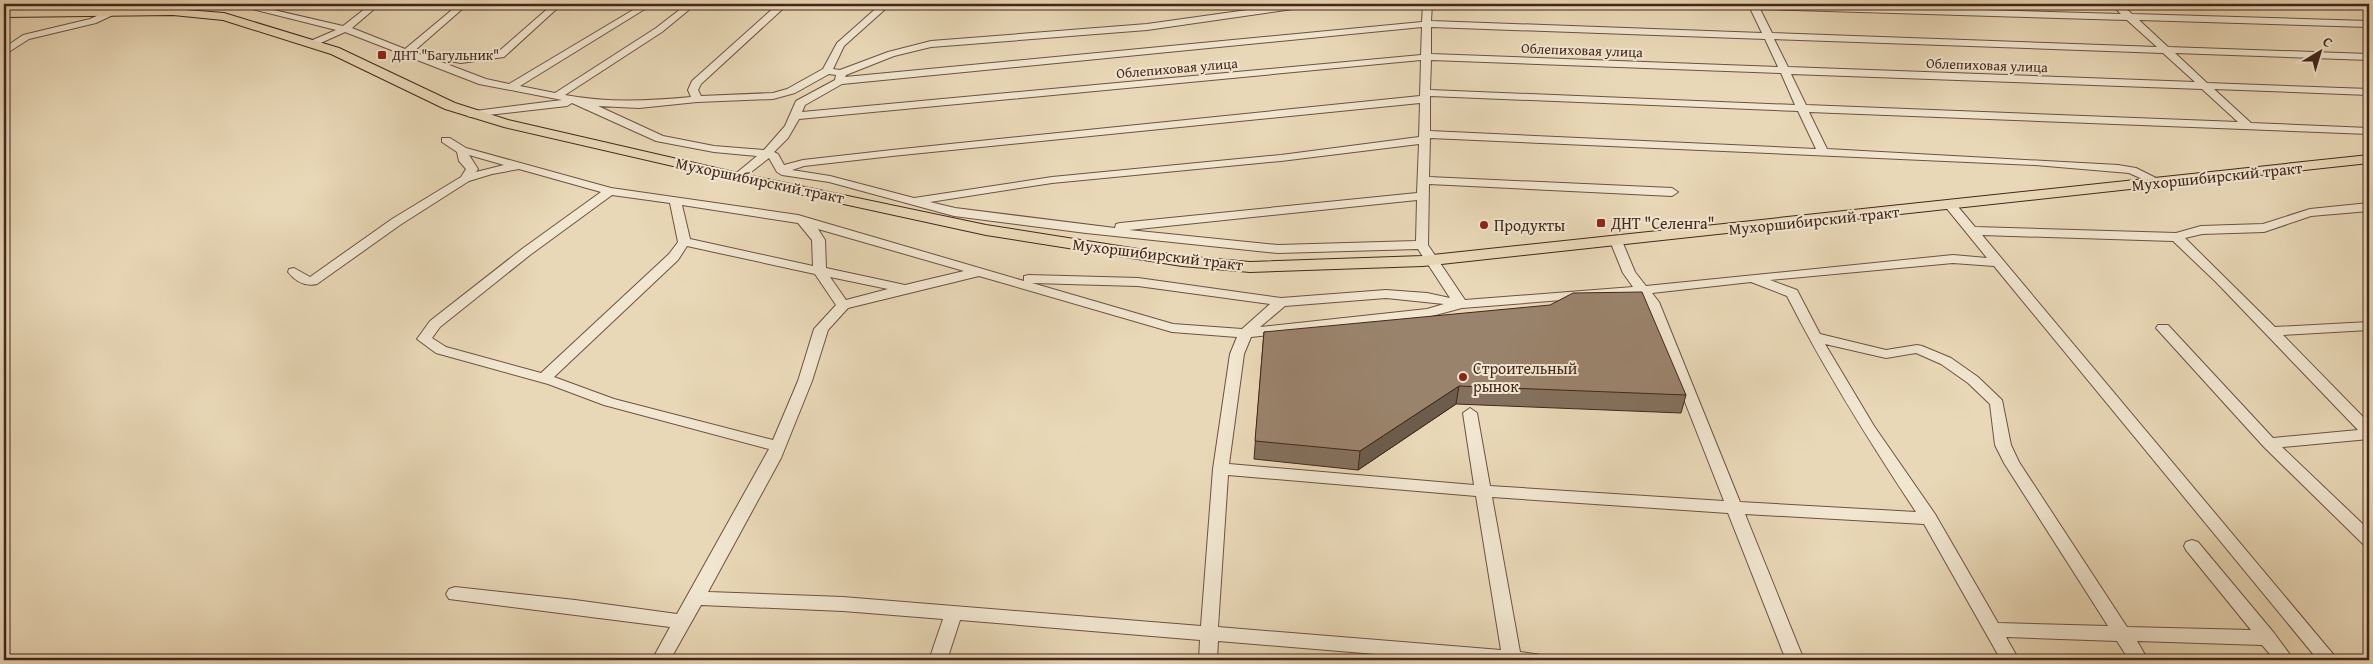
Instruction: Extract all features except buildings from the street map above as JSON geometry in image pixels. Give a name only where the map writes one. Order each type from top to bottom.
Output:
[{"type":"main road","name":"Мухоршибирский тракт","points":[[4,14],[173,12],[212,15],[249,24],[351,58],[450,106],[471,114],[738,177],[986,230],[1182,261],[1250,267],[1432,260],[2369,160]]},
{"type":"street","points":[[237,4],[345,29],[408,52],[467,77],[510,88],[580,101],[639,105],[697,99],[773,96],[791,91],[827,72],[840,45],[886,4]]},
{"type":"street","points":[[267,10],[278,4]]},
{"type":"street","points":[[311,44],[345,29],[376,4]]},
{"type":"street","points":[[408,52],[464,4]]},
{"type":"street","points":[[408,52],[461,60],[501,55],[558,4]]},
{"type":"street","points":[[510,88],[649,4]]},
{"type":"street","points":[[557,96],[659,30],[692,4]]},
{"type":"street","points":[[697,99],[693,90],[696,83],[783,4]]},
{"type":"street","points":[[738,177],[778,144],[797,116],[800,103],[841,77],[891,54],[931,44],[1147,27],[1307,4]]},
{"type":"street","points":[[1428,4],[1426,24],[1425,180],[1422,245],[1461,304]]},
{"type":"street","points":[[1697,4],[2369,24]]},
{"type":"street","points":[[2116,4],[2248,126]]},
{"type":"street","points":[[2364,4],[2369,6]]},
{"type":"street","points":[[1753,5],[1823,152]]},
{"type":"street","points":[[4,52],[26,36],[93,21],[112,12]]},
{"type":"street","points":[[827,72],[841,77],[1426,24],[2369,57]]},
{"type":"street","name":"Облепиховая улица","points":[[797,116],[1426,57],[1785,72],[2369,92]]},
{"type":"street","points":[[780,170],[803,163],[1426,96],[2369,131]]},
{"type":"street","points":[[471,114],[580,101],[660,139],[714,149],[768,154],[774,156],[780,170],[830,180],[954,212],[1278,249],[1422,245]]},
{"type":"street","points":[[899,211],[913,202],[1038,181],[1194,164],[1281,158],[1424,137],[2035,162],[2132,170],[2158,183]]},
{"type":"street","points":[[446,140],[462,150],[610,190],[798,219],[978,272],[1008,278],[1172,328],[1245,333],[1428,313],[1461,304],[1643,290],[1750,278],[1953,260],[1996,262]]},
{"type":"street","points":[[462,150],[465,161],[472,169],[465,179]]},
{"type":"street","points":[[294,272],[302,279],[312,281],[396,222],[465,179],[490,171],[521,166]]},
{"type":"street","points":[[1425,180],[1672,192]]},
{"type":"street","points":[[610,190],[526,252],[435,324],[424,339],[441,350],[544,378],[609,402],[778,446]]},
{"type":"street","points":[[1102,230],[1151,222],[1424,196]]},
{"type":"street","points":[[544,378],[674,257],[684,242],[675,199]]},
{"type":"street","points":[[1950,205],[2329,660]]},
{"type":"street","points":[[1972,231],[2176,237],[2201,230],[2264,228],[2310,213],[2369,207]]},
{"type":"street","points":[[798,219],[813,229],[819,239],[821,272],[842,305]]},
{"type":"street","points":[[2176,237],[2221,279],[2369,433]]},
{"type":"street","points":[[1616,241],[1629,273],[1652,302],[1795,660]]},
{"type":"street","points":[[684,242],[905,289]]},
{"type":"street","points":[[661,660],[778,446],[805,381],[821,329],[842,305],[978,272]]},
{"type":"street","points":[[1008,278],[1138,282],[1281,302],[1386,294],[1427,297],[1461,304]]},
{"type":"street","points":[[1750,278],[1792,293],[1815,337],[1868,428],[1929,518],[2010,660]]},
{"type":"street","points":[[1208,660],[1208,633],[1221,469],[1236,354],[1245,333],[1281,302]]},
{"type":"street","points":[[2271,331],[2369,326]]},
{"type":"street","points":[[2164,328],[2269,443],[2369,540]]},
{"type":"street","points":[[1815,337],[1886,354],[1917,348],[1932,353],[1973,380],[1997,402],[2003,445],[2012,463],[2120,634],[2139,660]]},
{"type":"street","points":[[1470,413],[1512,659]]},
{"type":"street","points":[[2269,443],[2369,433]]},
{"type":"street","points":[[1221,469],[1350,481],[1733,508],[1929,518]]},
{"type":"street","points":[[2192,546],[2285,660]]},
{"type":"street","points":[[455,594],[575,607],[682,622]]},
{"type":"street","points":[[696,598],[843,604],[954,612],[1534,660]]},
{"type":"street","points":[[938,660],[954,612]]},
{"type":"street","points":[[1993,630],[2268,638]]},
{"type":"place","name":"ДНТ \"Багульник\"","points":[[382,55]]},
{"type":"place","name":"ДНТ \"Селенга\"","points":[[1601,223]]},
{"type":"place","name":"Продукты","points":[[1484,225]]},
{"type":"place","name":"Строительный рынок","points":[[1463,377]]}]
